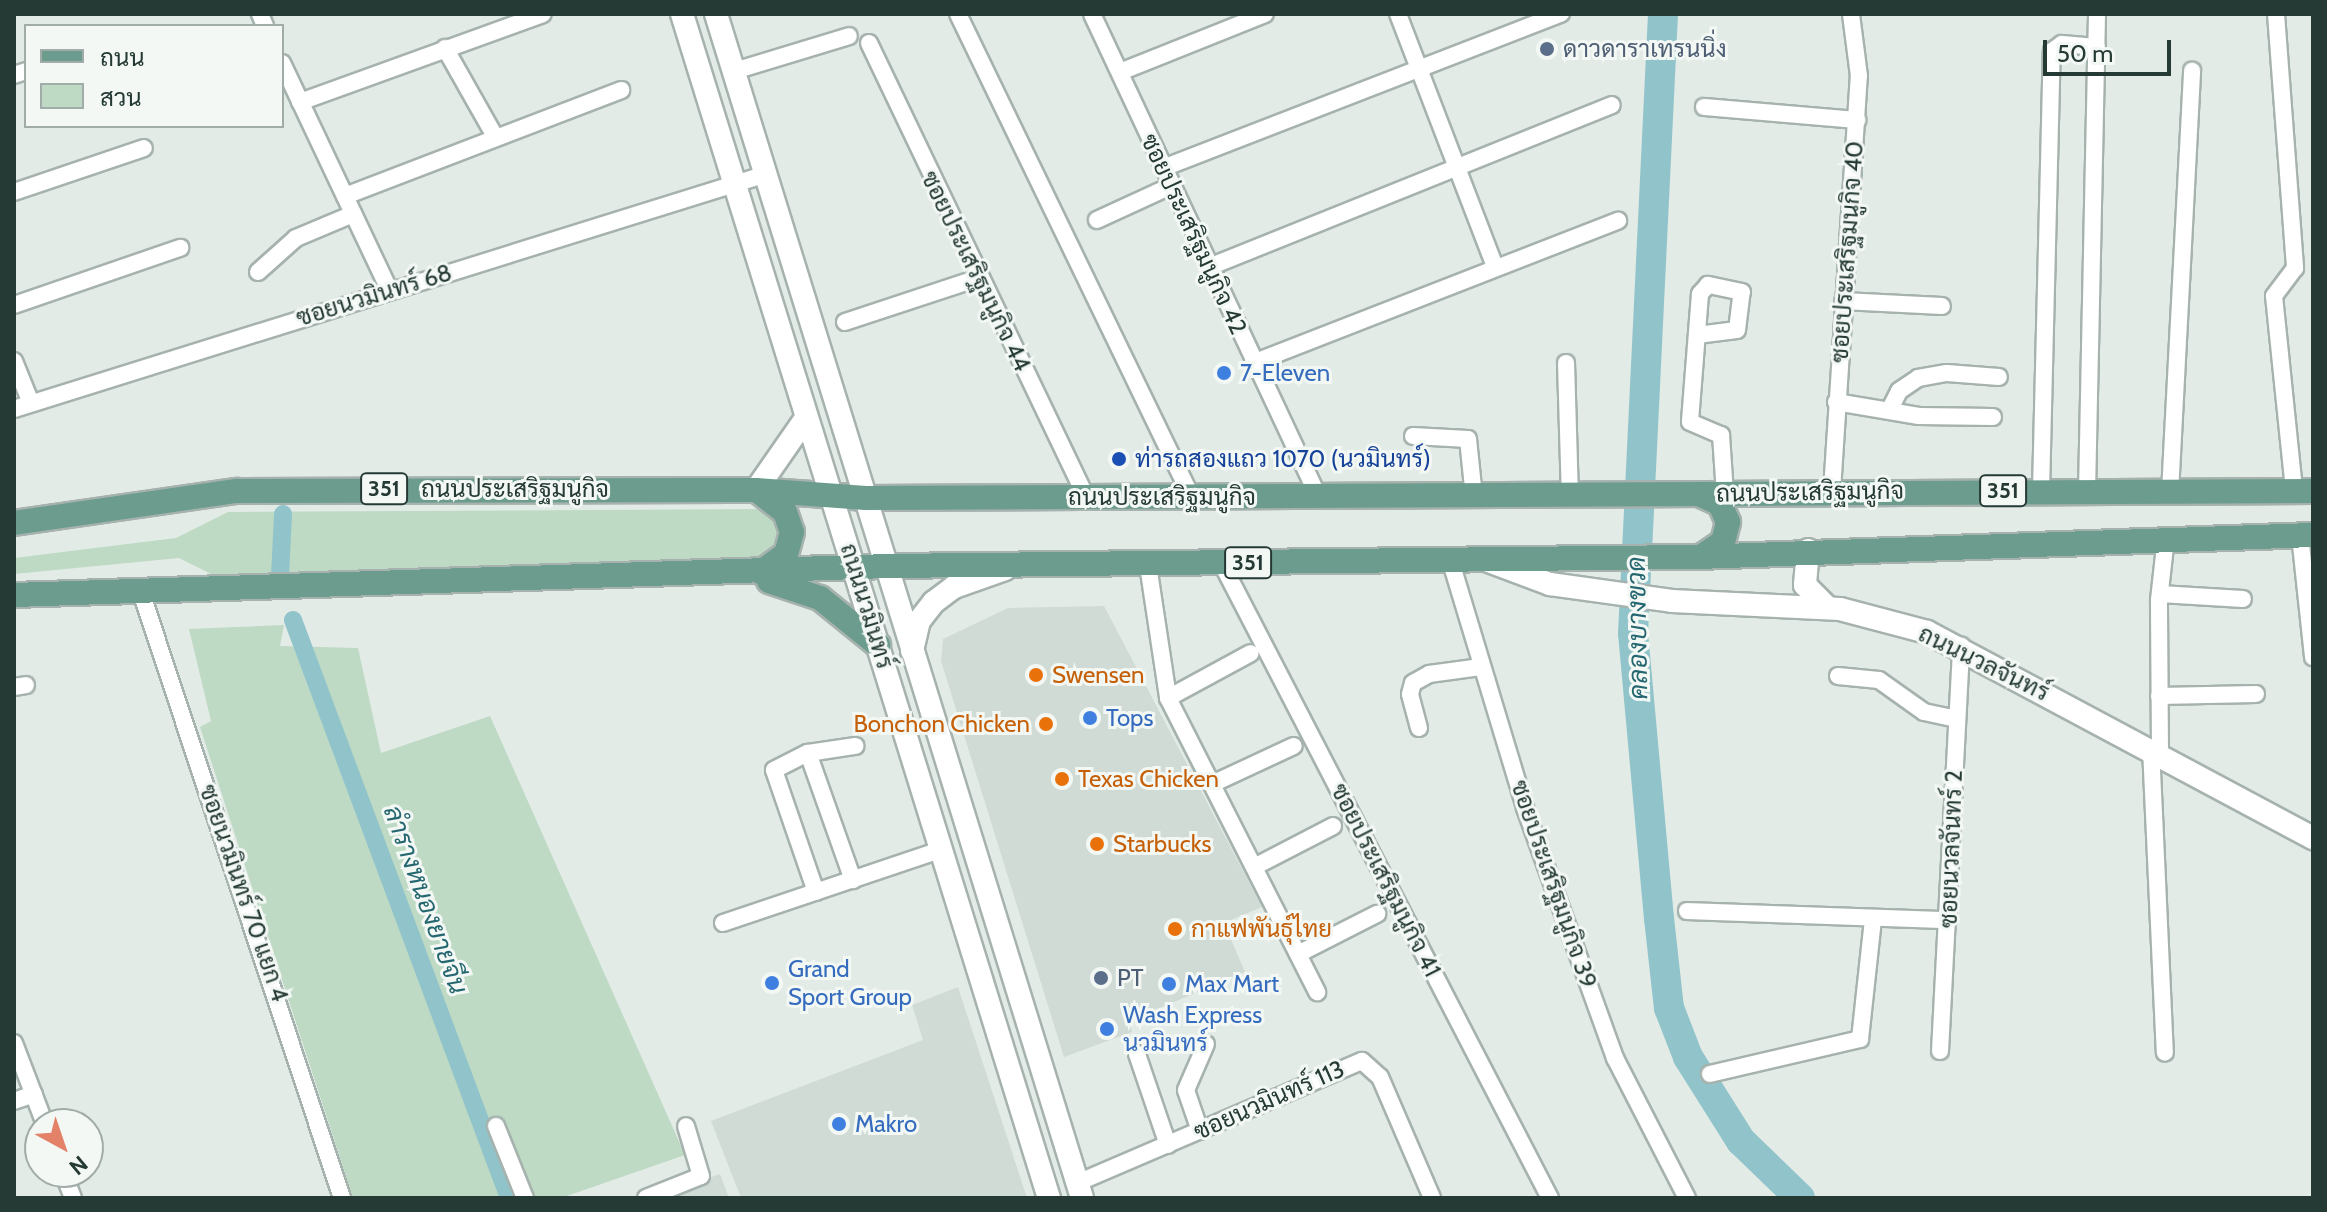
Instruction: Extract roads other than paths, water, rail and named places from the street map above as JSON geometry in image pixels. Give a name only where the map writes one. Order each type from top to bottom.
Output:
[{"type":"main road","name":"ถนนนวมินทร์","points":[[682,14],[806,418],[857,567],[940,850],[1049,1198]]},
{"type":"main road","name":"ถนนนวมินทร์","points":[[716,14],[1079,1190]]},
{"type":"main road","points":[[747,575],[771,570],[786,554],[792,532],[785,512],[756,490],[806,418]]},
{"type":"main road","name":"ถนนประเสริฐมนูกิจ","points":[[14,523],[237,491],[756,490],[866,498],[1580,497],[1832,491],[2304,491]]},
{"type":"main road","points":[[1693,493],[1720,504],[1728,522],[1717,550],[1698,557]]},
{"type":"main road","name":"351","points":[[14,595],[140,589],[747,575],[887,566],[1661,558],[1808,550],[2307,535]]},
{"type":"main road","points":[[1808,550],[1805,585],[1827,607]]},
{"type":"main road","name":"ถนนนวลจันทร์","points":[[1483,559],[1527,577],[1672,601],[1827,607],[1961,646],[2313,838]]},
{"type":"main road","points":[[912,654],[919,621],[934,602],[954,587],[1014,567]]},
{"type":"main road","points":[[747,575],[820,598],[878,645]]},
{"type":"street","points":[[300,102],[543,14]]},
{"type":"street","points":[[958,14],[1191,496]]},
{"type":"street","name":"ซอยประเสริฐมนูกิจ 42","points":[[1092,14],[1318,496]]},
{"type":"street","points":[[1120,72],[1230,20],[1265,14]]},
{"type":"street","points":[[1398,14],[1417,71],[1460,163],[1495,267]]},
{"type":"street","points":[[1163,168],[1561,14]]},
{"type":"street","name":"ซอยประเสริฐมนูกิจ 40","points":[[1832,491],[1857,120],[1851,14]]},
{"type":"street","points":[[2087,492],[2097,14]]},
{"type":"street","points":[[2276,14],[2295,268],[2274,296],[2304,491]]},
{"type":"street","points":[[734,71],[849,36]]},
{"type":"street","name":"ซอยประเสริฐมนูกิจ 44","points":[[869,43],[978,278],[1086,497]]},
{"type":"street","points":[[2041,491],[2052,51],[2062,44],[2097,47]]},
{"type":"street","points":[[445,48],[496,138]]},
{"type":"street","points":[[284,67],[389,289]]},
{"type":"street","points":[[2170,493],[2192,71]]},
{"type":"street","points":[[345,196],[621,90]]},
{"type":"street","points":[[1209,267],[1460,163],[1612,105]]},
{"type":"street","points":[[1704,107],[1857,120]]},
{"type":"street","points":[[14,192],[144,148]]},
{"type":"street","name":"ซอยนวมินทร์ 68","points":[[22,406],[389,289],[766,174]]},
{"type":"street","points":[[1097,220],[1171,186]]},
{"type":"street","points":[[258,272],[296,238],[353,214]]},
{"type":"street","points":[[1253,363],[1618,221]]},
{"type":"street","points":[[14,305],[180,248]]},
{"type":"street","points":[[845,322],[978,278]]},
{"type":"street","points":[[1843,301],[1942,306]]},
{"type":"street","points":[[1697,335],[1690,422],[1721,435],[1725,493]]},
{"type":"street","points":[[14,361],[22,406]]},
{"type":"street","points":[[1566,363],[1580,497]]},
{"type":"street","points":[[1890,409],[1899,391],[1918,378],[1947,373],[1999,377]]},
{"type":"street","points":[[1836,402],[1993,417]]},
{"type":"street","points":[[1413,436],[1468,439],[1474,497]]},
{"type":"street","points":[[2307,535],[2313,657]]},
{"type":"street","points":[[2165,1053],[2156,750],[2160,594],[2166,538]]},
{"type":"street","name":"ซอยประเสริฐมนูกิจ 39","points":[[1450,559],[1481,667],[1615,1058],[1687,1198]]},
{"type":"street","name":"ซอยประเสริฐมนูกิจ 41","points":[[1222,564],[1550,1198]]},
{"type":"street","points":[[1148,565],[1168,698],[1317,992]]},
{"type":"street","name":"ซอยนวมินทร์ 70 แยก 4","points":[[140,589],[342,1198]]},
{"type":"street","points":[[2160,594],[2243,599]]},
{"type":"street","name":"ซอยนวลจันทร์ 2","points":[[1940,1051],[1961,646]]},
{"type":"street","points":[[1168,698],[1251,653]]},
{"type":"street","points":[[1419,728],[1410,694],[1413,683],[1429,674],[1481,667]]},
{"type":"street","points":[[1838,676],[1879,680],[1924,712],[1956,719]]},
{"type":"street","points":[[2159,696],[2256,694]]},
{"type":"street","points":[[816,892],[773,775],[777,765],[808,753],[855,746]]},
{"type":"street","points":[[1212,784],[1294,746]]},
{"type":"street","points":[[808,753],[853,880]]},
{"type":"street","points":[[1254,867],[1333,826]]},
{"type":"street","points":[[723,923],[940,850]]},
{"type":"street","points":[[1687,911],[1948,920]]},
{"type":"street","points":[[1298,954],[1377,914]]},
{"type":"street","points":[[1710,1074],[1860,1039],[1873,919]]},
{"type":"street","points":[[14,1043],[39,1108]]},
{"type":"street","points":[[1200,1131],[1186,1090],[1206,1044]]},
{"type":"street","points":[[1137,1054],[1168,1145]]},
{"type":"street","name":"ซอยนวมินทร์ 113","points":[[1079,1190],[1168,1145],[1362,1061],[1380,1077],[1432,1198]]},
{"type":"street","points":[[14,1101],[34,1094]]},
{"type":"street","points":[[496,1126],[525,1198]]},
{"type":"street","points":[[646,1198],[701,1176],[686,1126]]},
{"type":"waterway","name":"คลองบางขวด","points":[[1663,14],[1633,633],[1669,1008],[1688,1057],[1741,1141],[1800,1198]]},
{"type":"waterway","name":"ลำรางหนองยายจีน","points":[[280,576],[283,514]]},
{"type":"waterway","name":"ลำรางหนองยายจีน","points":[[293,620],[509,1198]]},
{"type":"place","name":"ดาวดาราเทรนนิ่ง","points":[[1547,49]]},
{"type":"place","name":"7-Eleven","points":[[1224,373]]},
{"type":"place","name":"ท่ารถสองแถว 1070 (นวมินทร์)","points":[[1119,459]]},
{"type":"place","name":"Swensen","points":[[1036,675]]},
{"type":"place","name":"Tops","points":[[1090,718]]},
{"type":"place","name":"Bonchon Chicken","points":[[1046,724]]},
{"type":"place","name":"Texas Chicken","points":[[1062,779]]},
{"type":"place","name":"Starbucks","points":[[1097,844]]},
{"type":"place","name":"กาแฟพันธุ์ไทย","points":[[1175,929]]},
{"type":"place","name":"PT","points":[[1101,978]]},
{"type":"place","name":"Grand Sport Group","points":[[772,983]]},
{"type":"place","name":"Max Mart","points":[[1169,984]]},
{"type":"place","name":"Wash Express นวมินทร์","points":[[1107,1029]]},
{"type":"place","name":"Makro","points":[[839,1124]]}]
